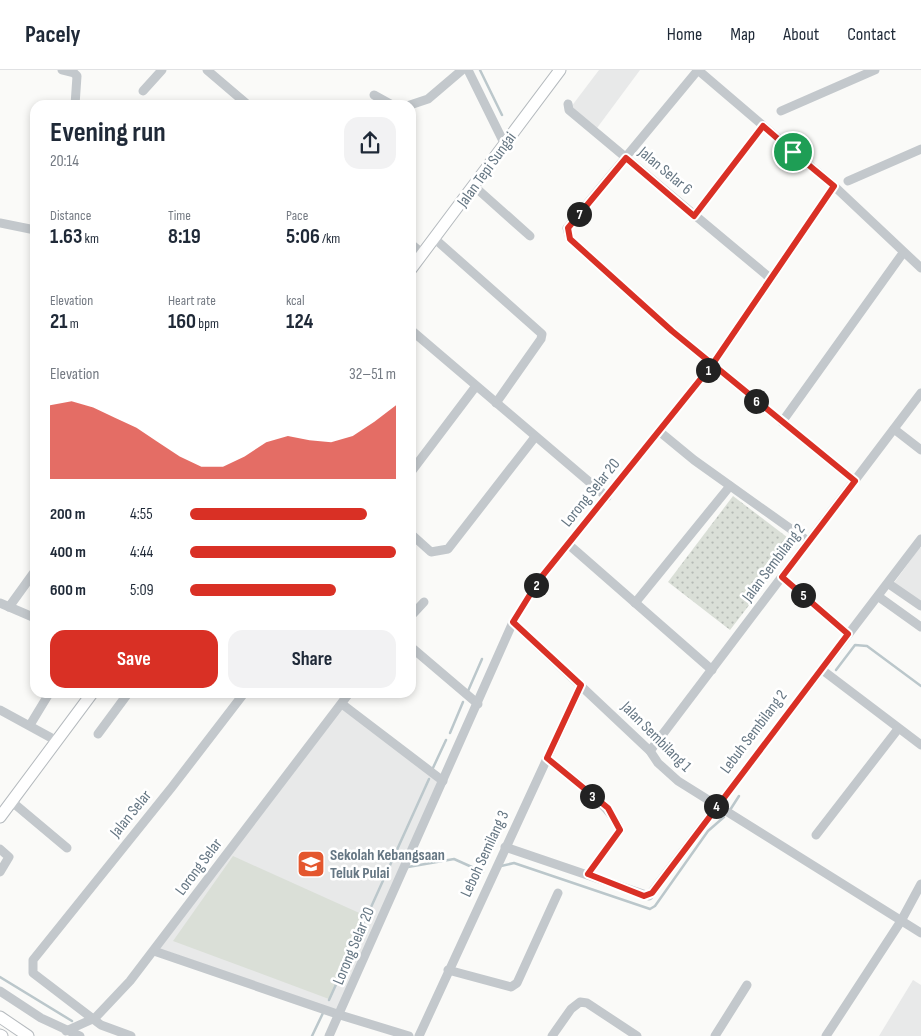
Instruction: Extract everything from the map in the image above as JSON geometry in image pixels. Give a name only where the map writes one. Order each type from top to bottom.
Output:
[{"type":"main road","name":"Jalan Tepi Sungai","points":[[416,263],[560,70]]},
{"type":"main road","points":[[0,817],[88,698]]},
{"type":"main road","points":[[0,805],[29,776]]},
{"type":"main road","points":[[0,1017],[28,1036]]},
{"type":"street","points":[[62,70],[76,76],[76,100]]},
{"type":"street","points":[[144,91],[162,70]]},
{"type":"street","points":[[207,70],[242,100]]},
{"type":"street","points":[[416,103],[428,99],[462,70]]},
{"type":"street","points":[[468,70],[505,145]]},
{"type":"street","points":[[855,481],[712,365],[570,239],[568,228],[698,70],[834,186],[921,268]]},
{"type":"street","points":[[781,111],[875,70]]},
{"type":"street","points":[[374,95],[383,100]]},
{"type":"street","name":"Jalan Selar 6","points":[[568,104],[569,110],[770,278]]},
{"type":"street","points":[[694,216],[763,126]]},
{"type":"street","points":[[848,181],[921,149]]},
{"type":"street","name":"Lorong Selar 20","points":[[329,1036],[340,1015],[513,622],[539,580],[712,365],[834,186]]},
{"type":"street","points":[[474,187],[530,236]]},
{"type":"street","points":[[0,223],[30,229]]},
{"type":"street","points":[[435,239],[542,334],[541,339],[496,403]]},
{"type":"street","points":[[416,248],[423,254]]},
{"type":"street","points":[[782,422],[903,253]]},
{"type":"street","points":[[416,334],[606,497]]},
{"type":"street","points":[[416,465],[476,386]]},
{"type":"street","name":"Jalan Sembilang 2","points":[[650,751],[921,393]]},
{"type":"street","points":[[894,429],[921,450]]},
{"type":"street","points":[[660,432],[730,486],[809,542]]},
{"type":"street","points":[[416,538],[431,552],[448,549],[535,437]]},
{"type":"street","points":[[635,603],[730,486]]},
{"type":"street","name":"Lebuh Sembilang 2","points":[[505,847],[649,896],[820,669],[889,584],[921,539]]},
{"type":"street","points":[[568,544],[712,670]]},
{"type":"street","points":[[30,576],[4,605],[30,616]]},
{"type":"street","points":[[782,577],[848,634]]},
{"type":"street","points":[[889,584],[921,606]]},
{"type":"street","points":[[879,597],[921,627]]},
{"type":"street","points":[[416,611],[424,602]]},
{"type":"street","name":"Jalan Sembilang 1","points":[[513,622],[650,751],[658,763],[678,782],[921,933]]},
{"type":"street","points":[[416,651],[478,704]]},
{"type":"street","points":[[820,669],[898,729],[921,744]]},
{"type":"street","name":"Leboh Semilang 3","points":[[419,1036],[581,685]]},
{"type":"street","points":[[30,725],[46,698]]},
{"type":"street","points":[[98,734],[125,698]]},
{"type":"street","name":"Jalan Selar","points":[[95,1018],[33,972],[32,967],[38,952],[172,787],[240,698]]},
{"type":"street","name":"Lorong Selar","points":[[66,1031],[95,1018],[154,951],[346,698]]},
{"type":"street","points":[[342,704],[443,781]]},
{"type":"street","points":[[0,710],[56,741]]},
{"type":"street","points":[[816,835],[898,729]]},
{"type":"street","points":[[547,758],[608,808],[620,830],[588,874]]},
{"type":"street","points":[[12,801],[67,848]]},
{"type":"street","points":[[0,849],[9,857],[0,872]]},
{"type":"street","points":[[826,1036],[901,921],[921,884]]},
{"type":"street","points":[[448,970],[511,988],[517,983],[558,893]]},
{"type":"street","points":[[154,951],[340,1015],[409,1036]]},
{"type":"street","points":[[715,1036],[747,986]]},
{"type":"street","points":[[0,991],[66,1031],[80,1036]]},
{"type":"street","points":[[552,1036],[571,1009],[580,1002],[587,1003],[636,1036]]},
{"type":"street","points":[[95,1018],[106,1028],[131,1036]]},
{"type":"shaded area","points":[[599,70],[640,70],[597,128],[571,107]]},
{"type":"shaded area","points":[[733,496],[796,544],[730,630],[668,582]]},
{"type":"shaded area","points":[[921,548],[921,602],[894,583]]},
{"type":"shaded area","name":"Sekolah Kebangsaan Teluk Pulai","points":[[340,705],[440,781],[339,1011],[155,947]]},
{"type":"shaded area","points":[[233,856],[366,916],[329,999],[173,941]]},
{"type":"shaded area","points":[[913,980],[921,985],[921,1036],[879,1036]]},
{"type":"waterway","points":[[480,70],[502,115]]},
{"type":"waterway","points":[[836,670],[855,645],[867,646],[921,686]]},
{"type":"waterway","points":[[468,691],[482,659]]},
{"type":"waterway","points":[[450,733],[463,702]]},
{"type":"waterway","points":[[432,770],[446,740]]},
{"type":"waterway","points":[[329,1000],[429,779]]},
{"type":"waterway","points":[[730,810],[739,796]]},
{"type":"waterway","points":[[501,866],[514,863],[650,909],[655,906],[708,831],[724,817]]},
{"type":"waterway","points":[[408,867],[454,859],[483,872]]},
{"type":"waterway","points":[[0,977],[72,1021]]},
{"type":"waterway","points":[[312,1036],[323,1013]]},
{"type":"place","name":"Sekolah Kebangsaan Teluk Pulai","points":[[311,864]]},
{"type":"route","points":[[793,152],[763,126],[694,216],[626,158],[568,228],[570,239],[672,331],[712,365],[855,481],[782,577],[848,634],[652,893],[649,896],[644,896],[588,874],[620,830],[608,808],[547,758],[581,685],[513,622],[539,580],[712,365],[834,186],[793,152]]}]
